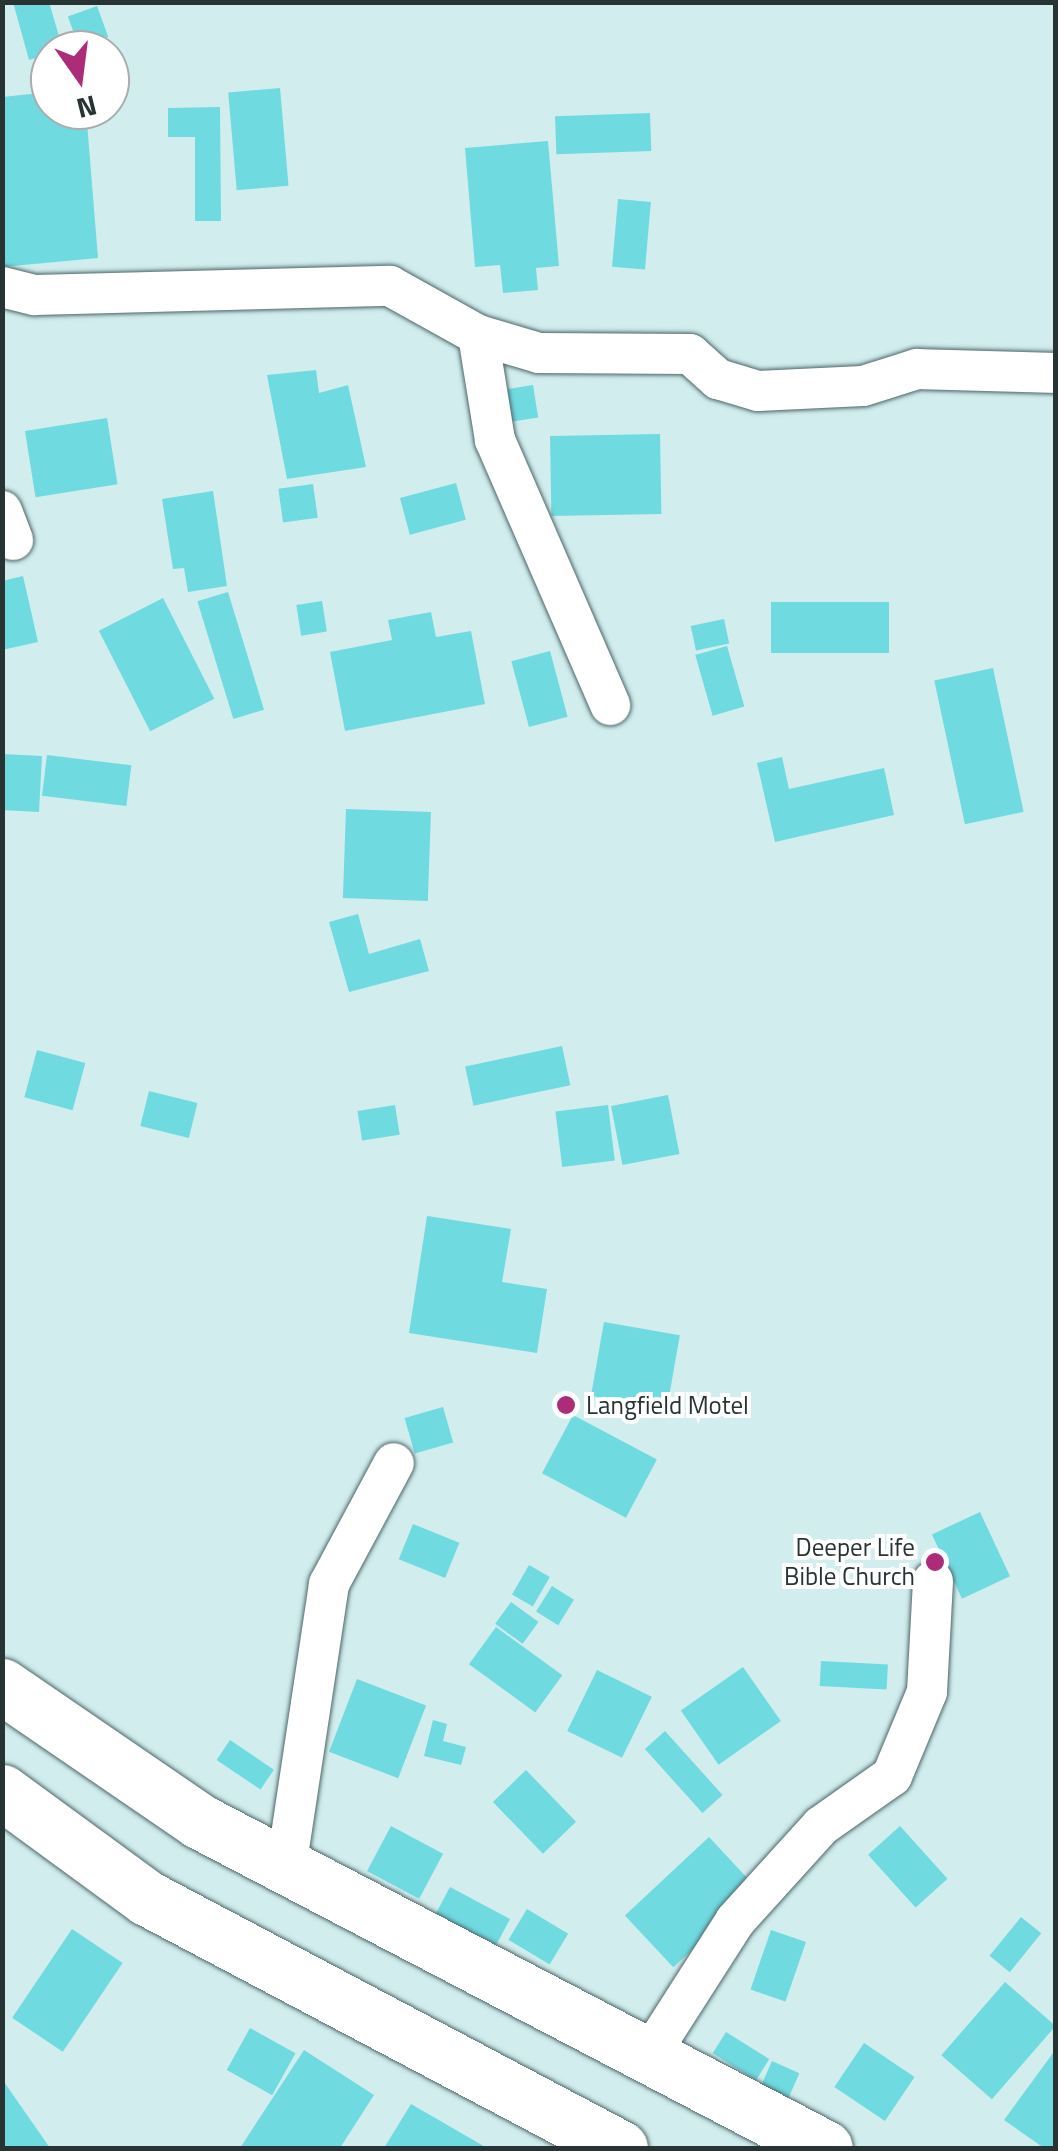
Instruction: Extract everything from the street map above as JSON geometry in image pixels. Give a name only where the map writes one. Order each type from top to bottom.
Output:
[{"type":"main road","points":[[2,1686],[199,1822],[287,1862],[652,2051],[825,2148]]},
{"type":"main road","points":[[2,1792],[147,1898],[620,2148]]},
{"type":"street","points":[[2,286],[36,295],[390,286],[478,335],[539,352],[690,354],[718,379],[758,392],[863,386],[917,369],[1056,373]]},
{"type":"street","points":[[478,335],[495,440],[610,704]]},
{"type":"street","points":[[287,1862],[329,1584],[394,1463]]},
{"type":"street","points":[[652,2051],[734,1921],[821,1826],[892,1776],[928,1692],[933,1582]]},
{"type":"building","points":[[13,2],[49,2],[57,30],[30,30],[29,60]]},
{"type":"building","points":[[97,6],[106,30],[73,30],[68,17]]},
{"type":"building","points":[[280,88],[289,186],[237,190],[228,93]]},
{"type":"building","points":[[30,94],[30,130],[88,130],[98,258],[2,267],[2,97]]},
{"type":"building","points":[[220,107],[221,221],[195,221],[195,137],[168,137],[168,108]]},
{"type":"building","points":[[650,113],[651,151],[556,154],[555,116]]},
{"type":"building","points":[[548,141],[559,266],[536,268],[538,290],[503,293],[500,265],[475,267],[465,148]]},
{"type":"building","points":[[618,199],[651,202],[645,270],[612,267]]},
{"type":"building","points":[[316,370],[319,393],[348,385],[366,467],[287,479],[267,375]]},
{"type":"building","points":[[533,385],[538,418],[502,423],[496,391]]},
{"type":"building","points":[[107,418],[117,484],[36,497],[25,431]]},
{"type":"building","points":[[660,434],[661,514],[551,516],[550,436]]},
{"type":"building","points":[[456,483],[466,520],[410,535],[400,498]]},
{"type":"building","points":[[313,484],[318,518],[283,523],[278,489]]},
{"type":"building","points":[[213,491],[227,586],[188,592],[184,568],[173,569],[162,499]]},
{"type":"building","points":[[23,576],[38,642],[2,650],[2,581]]},
{"type":"building","points":[[228,592],[264,710],[233,719],[197,601]]},
{"type":"building","points":[[163,598],[214,699],[150,731],[99,631]]},
{"type":"building","points":[[322,601],[327,632],[301,636],[296,605]]},
{"type":"building","points":[[771,602],[889,602],[889,653],[771,653]]},
{"type":"building","points":[[431,612],[436,637],[471,631],[485,704],[345,731],[330,652],[392,640],[388,620]]},
{"type":"building","points":[[724,619],[729,643],[696,651],[691,626]]},
{"type":"building","points":[[727,646],[744,707],[713,716],[695,655]]},
{"type":"building","points":[[550,651],[568,717],[529,727],[511,661]]},
{"type":"building","points":[[993,668],[1024,812],[965,824],[934,680]]},
{"type":"building","points":[[2,754],[42,756],[39,812],[2,810]]},
{"type":"building","points":[[47,755],[131,765],[126,806],[42,796]]},
{"type":"building","points":[[782,757],[789,789],[884,768],[894,815],[775,842],[757,763]]},
{"type":"building","points":[[346,809],[431,812],[428,901],[343,898]]},
{"type":"building","points":[[358,914],[369,954],[420,939],[429,971],[349,992],[329,922]]},
{"type":"building","points":[[562,1046],[570,1085],[473,1106],[465,1067]]},
{"type":"building","points":[[37,1050],[85,1063],[73,1110],[24,1097]]},
{"type":"building","points":[[149,1091],[198,1103],[189,1138],[140,1126]]},
{"type":"building","points":[[668,1095],[679,1154],[623,1165],[611,1106]]},
{"type":"building","points":[[395,1105],[400,1135],[362,1141],[357,1111]]},
{"type":"building","points":[[608,1105],[615,1161],[562,1167],[555,1111]]},
{"type":"building","points":[[427,1216],[511,1229],[502,1282],[547,1289],[537,1353],[409,1333]]},
{"type":"building","points":[[604,1322],[680,1335],[667,1409],[591,1396]]},
{"type":"building","points":[[443,1407],[453,1443],[415,1454],[405,1418]]},
{"type":"building","points":[[573,1415],[657,1460],[626,1518],[542,1473]]},
{"type":"building","points":[[980,1512],[1010,1576],[962,1599],[932,1534]]},
{"type":"building","points":[[413,1524],[459,1543],[445,1578],[399,1559]]},
{"type":"building","points":[[529,1565],[550,1577],[533,1606],[512,1594]]},
{"type":"building","points":[[552,1586],[574,1600],[558,1625],[536,1611]]},
{"type":"building","points":[[511,1602],[539,1622],[523,1644],[495,1624]]},
{"type":"building","points":[[496,1627],[562,1675],[535,1712],[469,1664]]},
{"type":"building","points":[[821,1661],[888,1665],[887,1689],[820,1686]]},
{"type":"building","points":[[743,1667],[781,1721],[719,1765],[681,1711]]},
{"type":"building","points":[[597,1670],[652,1697],[622,1758],[567,1731]]},
{"type":"building","points":[[357,1679],[426,1706],[398,1778],[329,1752]]},
{"type":"building","points":[[433,1720],[447,1724],[443,1741],[466,1747],[461,1765],[424,1756]]},
{"type":"building","points":[[665,1731],[723,1795],[702,1813],[645,1749]]},
{"type":"building","points":[[230,1740],[274,1770],[261,1790],[217,1760]]},
{"type":"building","points":[[526,1770],[576,1822],[543,1854],[493,1802]]},
{"type":"building","points":[[391,1826],[443,1854],[419,1899],[367,1871]]},
{"type":"building","points":[[900,1826],[948,1879],[916,1908],[868,1855]]},
{"type":"building","points":[[709,1837],[757,1889],[673,1967],[625,1915]]},
{"type":"building","points":[[450,1887],[510,1919],[491,1954],[431,1922]]},
{"type":"building","points":[[527,1909],[568,1934],[550,1965],[508,1940]]},
{"type":"building","points":[[1021,1917],[1041,1933],[1010,1972],[990,1956]]},
{"type":"building","points":[[72,1929],[123,1963],[63,2052],[12,2018]]},
{"type":"building","points":[[771,1930],[806,1942],[785,2002],[750,1990]]},
{"type":"building","points":[[1005,1982],[1056,2026],[992,2099],[941,2055]]},
{"type":"building","points":[[250,2028],[295,2053],[272,2095],[227,2070]]},
{"type":"building","points":[[726,2032],[769,2059],[756,2080],[713,2053]]},
{"type":"building","points":[[864,2043],[915,2077],[885,2121],[834,2087]]},
{"type":"building","points":[[1056,2049],[1056,2148],[1044,2148],[1004,2120]]},
{"type":"building","points":[[304,2050],[374,2095],[340,2148],[240,2148]]},
{"type":"building","points":[[772,2061],[799,2073],[786,2102],[759,2090]]},
{"type":"building","points":[[2,2079],[50,2148],[2,2148]]},
{"type":"building","points":[[411,2104],[487,2148],[384,2148]]},
{"type":"place","name":"Langfield Motel","points":[[566,1405]]},
{"type":"place","name":"Deeper Life Bible Church","points":[[935,1562]]}]
